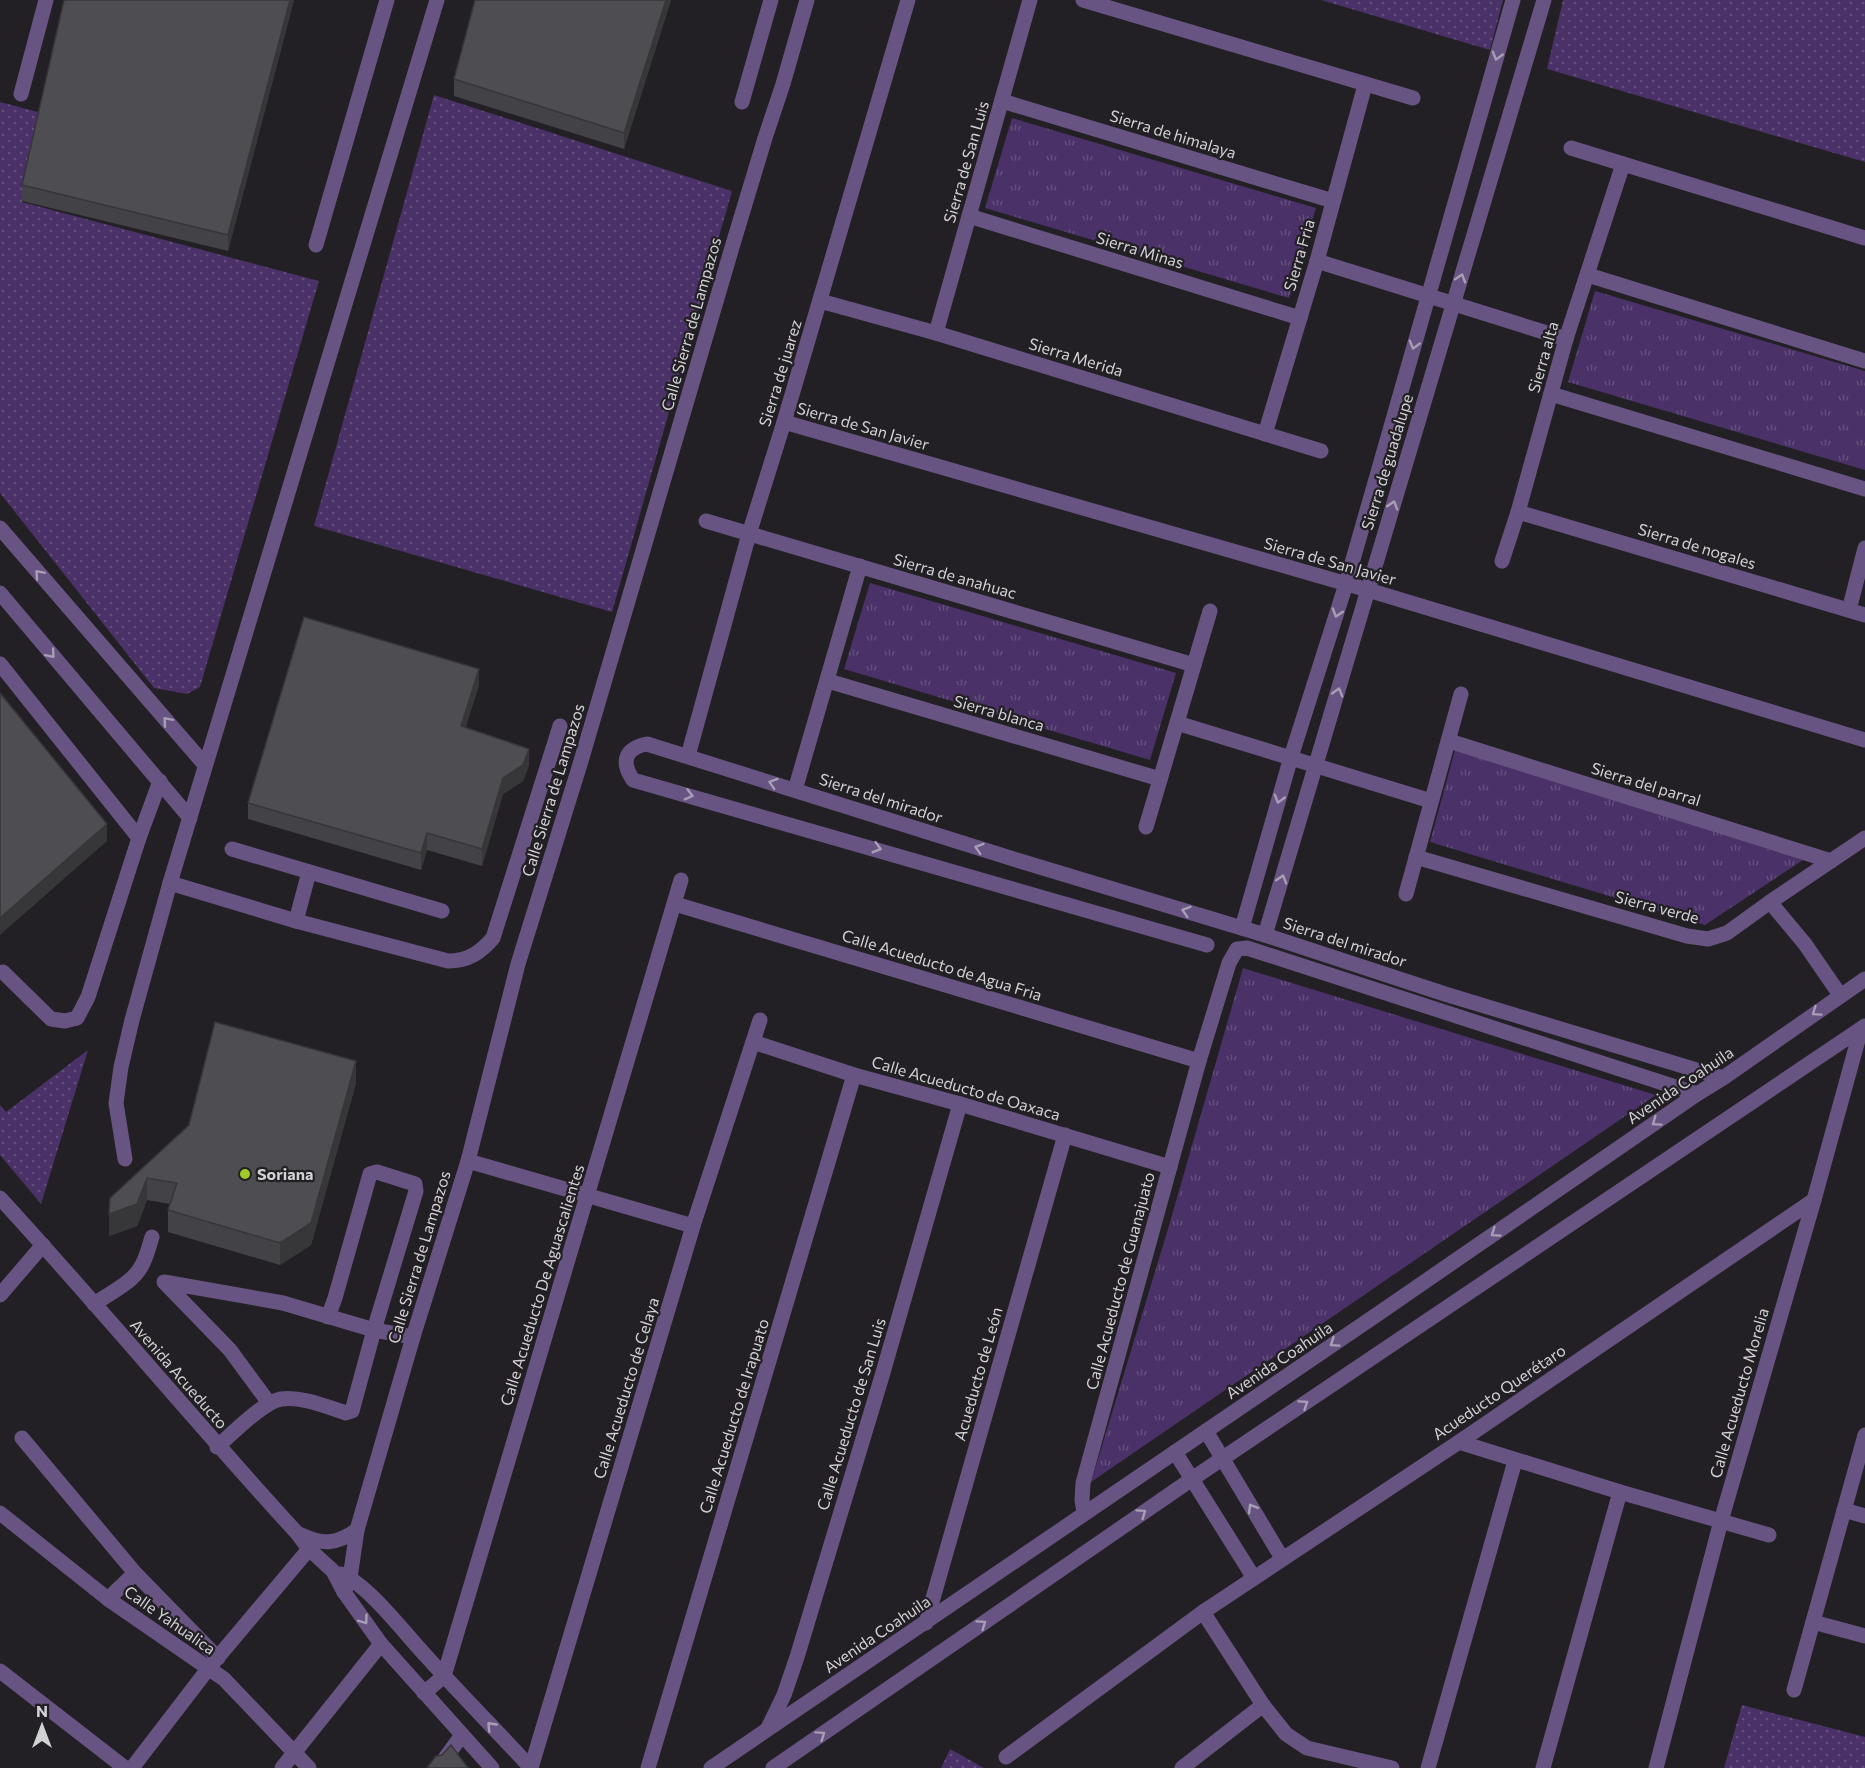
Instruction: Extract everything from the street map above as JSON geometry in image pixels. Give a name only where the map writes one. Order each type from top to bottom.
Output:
[{"type":"street","points":[[21,94],[46,0]]},
{"type":"street","points":[[316,245],[387,0]]},
{"type":"street","points":[[124,1159],[116,1103],[121,1067],[132,1020],[205,765],[437,0]]},
{"type":"street","points":[[742,102],[771,0]]},
{"type":"street","name":"Calle Sierra de Lampazos","points":[[344,1592],[350,1578],[357,1530],[413,1337],[468,1161],[518,964],[581,761],[807,0]]},
{"type":"street","name":"Sierra de juarez","points":[[688,756],[749,534],[908,0]]},
{"type":"street","name":"Sierra de San Luis","points":[[936,333],[1030,0]]},
{"type":"street","points":[[1083,0],[1413,98]]},
{"type":"street","name":"Sierra de guadalupe","points":[[1242,928],[1291,758],[1346,584],[1513,0]]},
{"type":"street","name":"Sierra de guadalupe","points":[[1265,935],[1544,0]]},
{"type":"street","name":"Sierra Fria","points":[[1265,434],[1317,261],[1365,85]]},
{"type":"street","name":"Sierra de himalaya","points":[[1002,101],[1334,201]]},
{"type":"street","points":[[1571,148],[1865,238]]},
{"type":"street","name":"Sierra alta","points":[[1502,561],[1518,512],[1566,339],[1623,164]]},
{"type":"street","name":"Sierra Minas","points":[[969,216],[1300,318]]},
{"type":"street","points":[[1317,261],[1566,339]]},
{"type":"street","points":[[1588,275],[1865,361]]},
{"type":"street","name":"Sierra Merida","points":[[820,301],[936,333],[1321,451]]},
{"type":"street","points":[[1551,394],[1865,489]]},
{"type":"street","name":"Sierra de San Javier","points":[[784,422],[1368,590],[1865,740]]},
{"type":"street","name":"Sierra de nogales","points":[[1518,512],[1865,615]]},
{"type":"street","name":"Sierra de anahuac","points":[[706,521],[1194,665]]},
{"type":"street","points":[[0,528],[205,765]]},
{"type":"street","points":[[1848,610],[1865,548]]},
{"type":"street","points":[[795,790],[860,566]]},
{"type":"street","points":[[0,593],[190,818]]},
{"type":"street","points":[[1146,827],[1210,611]]},
{"type":"street","points":[[0,664],[139,838]]},
{"type":"street","name":"Sierra blanca","points":[[828,681],[1160,779]]},
{"type":"street","points":[[1406,894],[1461,694]]},
{"type":"street","points":[[1177,723],[1431,801]]},
{"type":"street","points":[[170,883],[296,921],[448,961],[461,961],[473,957],[493,938],[560,726]]},
{"type":"street","name":"Sierra del parral","points":[[1449,741],[1831,861]]},
{"type":"street","name":"Sierra del mirador","points":[[1207,945],[633,780],[626,771],[629,752],[637,746],[647,744],[688,756],[1020,861],[1265,935],[1445,994],[1723,1078]]},
{"type":"street","points":[[3,972],[51,1019],[65,1021],[77,1018],[88,997],[139,838],[160,781]]},
{"type":"street","name":"Sierra verde","points":[[1416,857],[1708,939],[1727,933],[1865,838]]},
{"type":"street","points":[[232,849],[442,911]]},
{"type":"street","points":[[1010,887],[1020,861]]},
{"type":"street","points":[[296,921],[309,872]]},
{"type":"street","name":"Calle Acueducto De Aguascalientes","points":[[444,1676],[681,880]]},
{"type":"street","points":[[1770,902],[1805,944],[1840,995]]},
{"type":"street","name":"Calle Acueducto de Agua Fria","points":[[675,904],[1199,1061]]},
{"type":"street","name":"Calle Acueducto de Guanajuato","points":[[1084,1512],[1083,1483],[1199,1061],[1229,963],[1237,949],[1247,948],[1696,1094]]},
{"type":"street","name":"Avenida Coahuila","points":[[711,1768],[1865,980]]},
{"type":"street","name":"Calle Acueducto de Celaya","points":[[531,1768],[693,1226],[760,1020]]},
{"type":"street","points":[[773,1768],[1192,1479],[1863,1027]]},
{"type":"street","name":"Calle Acueducto Morelia","points":[[1656,1768],[1721,1521],[1863,1027]]},
{"type":"street","name":"Calle Acueducto de Oaxaca","points":[[753,1042],[854,1075],[1170,1167]]},
{"type":"street","name":"Calle Acueducto de Irapuato","points":[[648,1768],[854,1075]]},
{"type":"street","name":"Calle Acueducto de San Luis","points":[[767,1730],[784,1695],[797,1657],[879,1387],[960,1104]]},
{"type":"street","name":"Acueducto de León","points":[[926,1623],[1065,1135]]},
{"type":"street","points":[[468,1161],[693,1226]]},
{"type":"street","points":[[218,1447],[269,1403],[282,1399],[292,1399],[346,1413],[352,1411],[416,1191],[415,1184],[376,1172],[370,1174],[328,1317]]},
{"type":"street","name":"Avenida Acueducto","points":[[0,1198],[309,1549],[333,1571],[344,1592],[381,1644],[492,1768]]},
{"type":"street","name":"Acueducto Querétaro","points":[[1006,1757],[1203,1612],[1459,1442],[1814,1200]]},
{"type":"street","points":[[94,1304],[130,1280],[143,1264],[152,1237]]},
{"type":"street","points":[[0,1295],[43,1245]]},
{"type":"street","points":[[143,1264],[164,1282],[230,1350],[269,1403]]},
{"type":"street","points":[[164,1282],[282,1303],[374,1330],[413,1337]]},
{"type":"street","points":[[1206,1431],[1282,1558]]},
{"type":"street","points":[[1794,1690],[1865,1435]]},
{"type":"street","points":[[22,1438],[213,1663]]},
{"type":"street","points":[[1459,1442],[1515,1461],[1769,1535]]},
{"type":"street","points":[[1175,1452],[1254,1578]]},
{"type":"street","points":[[1428,1768],[1515,1461]]},
{"type":"street","points":[[1543,1768],[1620,1492]]},
{"type":"street","points":[[1844,1510],[1865,1516]]},
{"type":"street","name":"Calle Yahualica","points":[[0,1513],[108,1599],[213,1663],[224,1679],[309,1768]]},
{"type":"street","points":[[297,1533],[325,1542],[342,1539],[357,1530]]},
{"type":"street","points":[[132,1768],[213,1663],[309,1549]]},
{"type":"street","name":"Avenida Acueducto","points":[[333,1571],[350,1578],[384,1608],[444,1676],[531,1768]]},
{"type":"street","points":[[108,1599],[135,1573]]},
{"type":"street","points":[[1203,1612],[1263,1705],[1282,1730],[1294,1740],[1338,1762],[1392,1768]]},
{"type":"street","points":[[1813,1622],[1865,1636]]},
{"type":"street","points":[[282,1768],[381,1644]]},
{"type":"street","points":[[0,1671],[125,1768]]},
{"type":"street","points":[[424,1693],[444,1676]]},
{"type":"street","points":[[1182,1768],[1263,1705]]},
{"type":"street","points":[[438,1768],[462,1735]]},
{"type":"green space","points":[[1321,0],[1503,0],[1490,50]]},
{"type":"green space","points":[[1563,0],[1865,0],[1865,162],[1547,69]]},
{"type":"green space","points":[[434,95],[732,191],[612,612],[314,526]]},
{"type":"green space","points":[[0,102],[42,113],[22,202],[319,281],[200,687],[187,694],[154,688],[0,493]]},
{"type":"green space","points":[[1012,118],[1316,208],[1289,298],[985,208]]},
{"type":"green space","points":[[1595,291],[1865,371],[1865,470],[1568,382]]},
{"type":"green space","points":[[870,583],[1176,673],[1150,760],[844,669]]},
{"type":"green space","points":[[1455,750],[1803,860],[1705,925],[1430,842]]},
{"type":"green space","points":[[1243,968],[1656,1095],[1091,1482],[1168,1229]]},
{"type":"green space","points":[[88,1050],[41,1204],[0,1155],[0,1105],[6,1112]]},
{"type":"green space","points":[[1742,1705],[1865,1737],[1865,1768],[1724,1768]]},
{"type":"green space","points":[[950,1749],[984,1768],[941,1768]]},
{"type":"building","points":[[64,0],[290,0],[228,235],[22,185]]},
{"type":"building","points":[[475,0],[666,0],[624,133],[454,79]]},
{"type":"building","points":[[304,617],[479,669],[461,726],[529,749],[523,765],[503,778],[482,849],[427,833],[421,853],[248,803]]},
{"type":"building","points":[[0,693],[107,824],[0,918]]},
{"type":"building","name":"Soriana","points":[[215,1022],[356,1061],[311,1223],[280,1243],[168,1210],[177,1183],[147,1178],[137,1204],[109,1214],[110,1198],[189,1125]]},
{"type":"building","points":[[451,1745],[468,1768],[427,1768],[436,1756],[442,1755]]},
{"type":"place","name":"Soriana","points":[[245,1174]]}]
